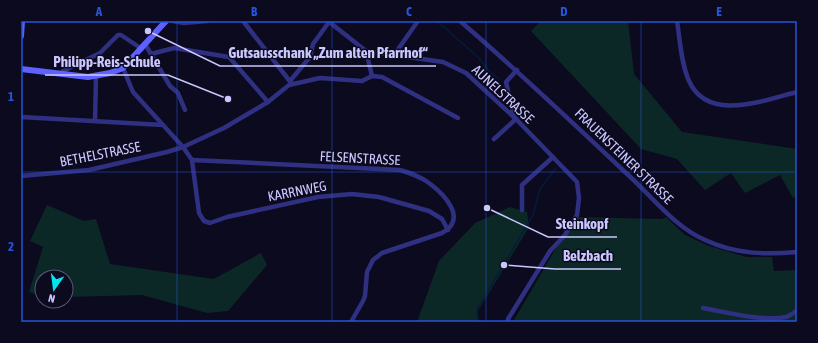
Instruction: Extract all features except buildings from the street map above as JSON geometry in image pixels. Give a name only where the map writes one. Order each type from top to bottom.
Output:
[{"type":"street","points":[[21,36],[22,21]]},
{"type":"street","points":[[21,69],[61,74],[96,76],[105,75],[123,68],[144,47],[166,21]]},
{"type":"street","points":[[173,21],[184,23],[207,21]]},
{"type":"street","points":[[243,21],[291,83]]},
{"type":"street","points":[[291,83],[310,57],[313,44],[329,21]]},
{"type":"street","name":"AUNELSTRASSE","points":[[329,21],[366,51],[443,62],[466,73],[515,118],[577,182],[579,198],[576,215],[566,235],[550,251],[508,319],[509,322]]},
{"type":"street","points":[[394,55],[418,21]]},
{"type":"street","name":"FRAUENSTEINER STRASSE","points":[[460,21],[517,70],[685,229],[706,241],[746,253],[797,252]]},
{"type":"street","points":[[677,21],[689,80],[695,90],[704,99],[715,104],[731,106],[752,103],[797,92]]},
{"type":"street","points":[[61,74],[63,71],[100,53],[118,36],[122,36],[144,47],[151,54],[170,86],[178,93],[185,110]]},
{"type":"street","points":[[151,54],[174,48],[229,57],[268,102]]},
{"type":"street","points":[[366,51],[372,76]]},
{"type":"street","points":[[123,68],[133,92],[183,147],[192,160]]},
{"type":"street","points":[[494,139],[515,118],[506,82],[517,70]]},
{"type":"street","points":[[95,121],[96,76]]},
{"type":"street","points":[[291,83],[320,78],[362,81],[372,76],[382,77],[458,118]]},
{"type":"street","name":"BETHELSTRASSE","points":[[21,176],[93,169],[183,147],[224,128],[268,102],[291,83]]},
{"type":"street","points":[[21,117],[163,125]]},
{"type":"street","points":[[522,210],[522,185],[553,157]]},
{"type":"street","name":"FELSENSTRASSE","points":[[192,160],[400,170],[428,182],[449,204],[454,216],[452,226],[448,230]]},
{"type":"street","name":"KARRNWEG","points":[[192,160],[199,213],[204,221],[210,223],[227,217],[318,197],[352,194],[379,197],[429,211],[442,219],[448,230]]},
{"type":"street","points":[[351,322],[365,296],[366,272],[373,260],[382,253],[448,230]]},
{"type":"street","points":[[703,308],[760,317],[786,317],[797,311]]},
{"type":"green space","points":[[541,21],[628,21],[634,74],[682,132],[797,149],[797,196],[793,198],[780,175],[745,193],[731,173],[705,190],[677,159],[641,149],[531,31]]},
{"type":"green space","points":[[47,205],[84,221],[96,219],[110,264],[214,279],[261,253],[267,265],[228,311],[207,313],[142,295],[74,297],[74,269],[36,269],[43,247],[30,241]]},
{"type":"green space","points":[[510,207],[527,212],[529,227],[478,311],[479,322],[417,322],[439,261],[475,223]]},
{"type":"green space","points":[[574,217],[662,219],[666,217],[685,235],[709,246],[747,257],[772,257],[774,271],[797,270],[797,322],[515,322],[514,320]]},
{"type":"green space","points":[[34,276],[34,294],[29,292]]},
{"type":"waterway","points":[[437,21],[479,58],[489,71],[499,79]]},
{"type":"waterway","points":[[478,322],[477,310],[533,215],[540,189],[556,168]]},
{"type":"place","name":"Gutsausschank „Zum alten Pfarrhof“","points":[[148,31]]},
{"type":"place","name":"Philipp-Reis-Schule","points":[[228,99]]},
{"type":"place","name":"Steinkopf","points":[[487,208]]},
{"type":"place","name":"Belzbach","points":[[504,265]]}]
